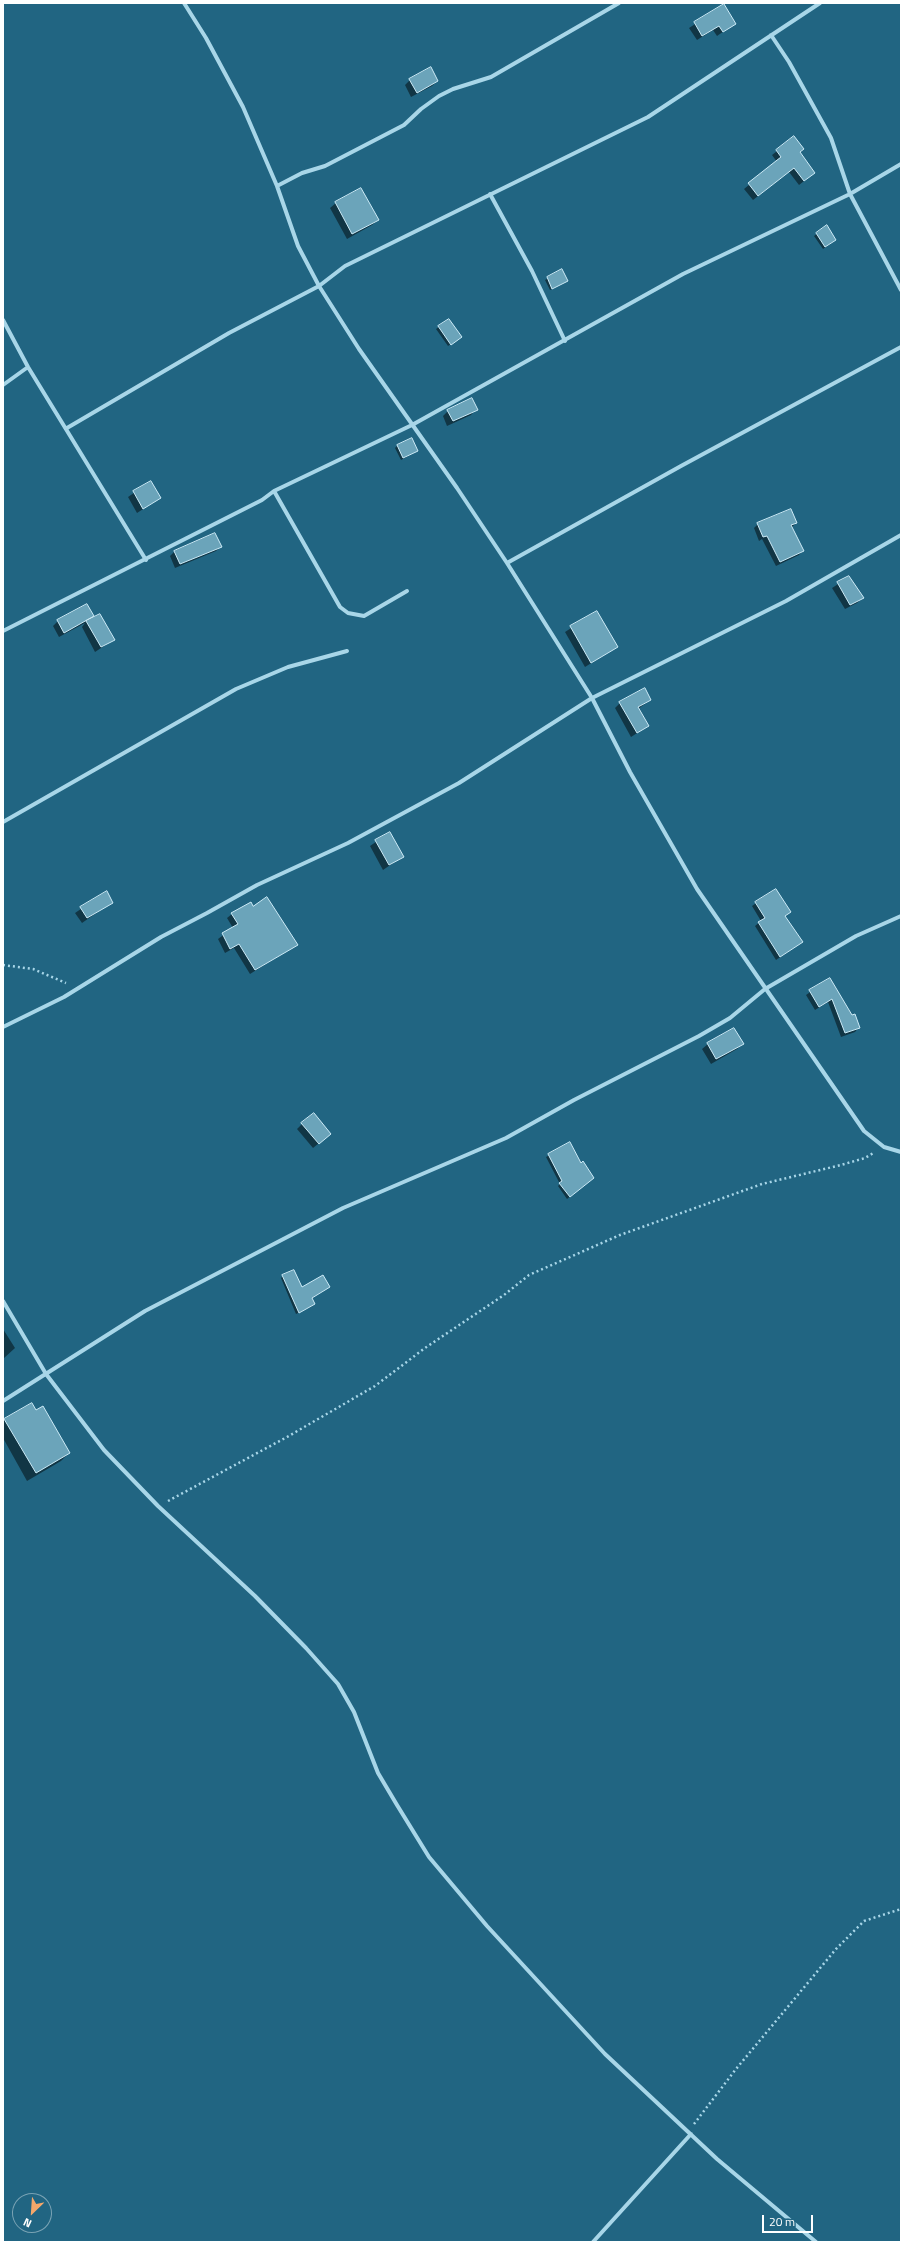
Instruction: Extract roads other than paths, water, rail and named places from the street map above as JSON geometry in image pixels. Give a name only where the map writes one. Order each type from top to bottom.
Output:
[{"type":"street","points":[[184,3],[206,38],[243,107],[277,186],[298,246],[319,286],[358,349],[507,563],[592,698],[630,772],[697,889],[864,1131],[884,1148],[901,1152]]},
{"type":"street","points":[[277,186],[302,173],[325,166],[384,133],[404,125],[421,109],[439,96],[453,89],[491,77],[619,3]]},
{"type":"street","points":[[66,428],[230,333],[319,286],[345,266],[648,117],[820,3]]},
{"type":"street","points":[[771,35],[789,62],[831,138],[850,194],[901,290]]},
{"type":"street","points":[[3,631],[262,500],[274,490],[412,425],[565,342],[683,274],[850,194],[901,164]]},
{"type":"street","points":[[490,194],[532,271],[565,342]]},
{"type":"street","points":[[3,320],[28,367],[146,560]]},
{"type":"street","points":[[507,563],[680,466],[901,347]]},
{"type":"street","points":[[3,385],[28,367]]},
{"type":"street","points":[[274,490],[340,607],[348,613],[364,616],[407,591]]},
{"type":"street","points":[[3,1027],[64,997],[161,937],[208,913],[257,885],[348,843],[459,783],[592,698],[786,601],[901,535]]},
{"type":"street","points":[[3,822],[236,689],[288,668],[347,651]]},
{"type":"street","points":[[3,1401],[145,1311],[343,1208],[506,1138],[574,1100],[698,1036],[730,1018],[765,989],[856,936],[901,916]]},
{"type":"street","points":[[3,1301],[46,1374],[104,1450],[158,1506],[255,1596],[306,1648],[338,1684],[354,1712],[378,1773],[430,1857],[487,1926],[605,2054],[717,2159],[816,2242]]},
{"type":"street","points":[[593,2242],[690,2133]]}]
